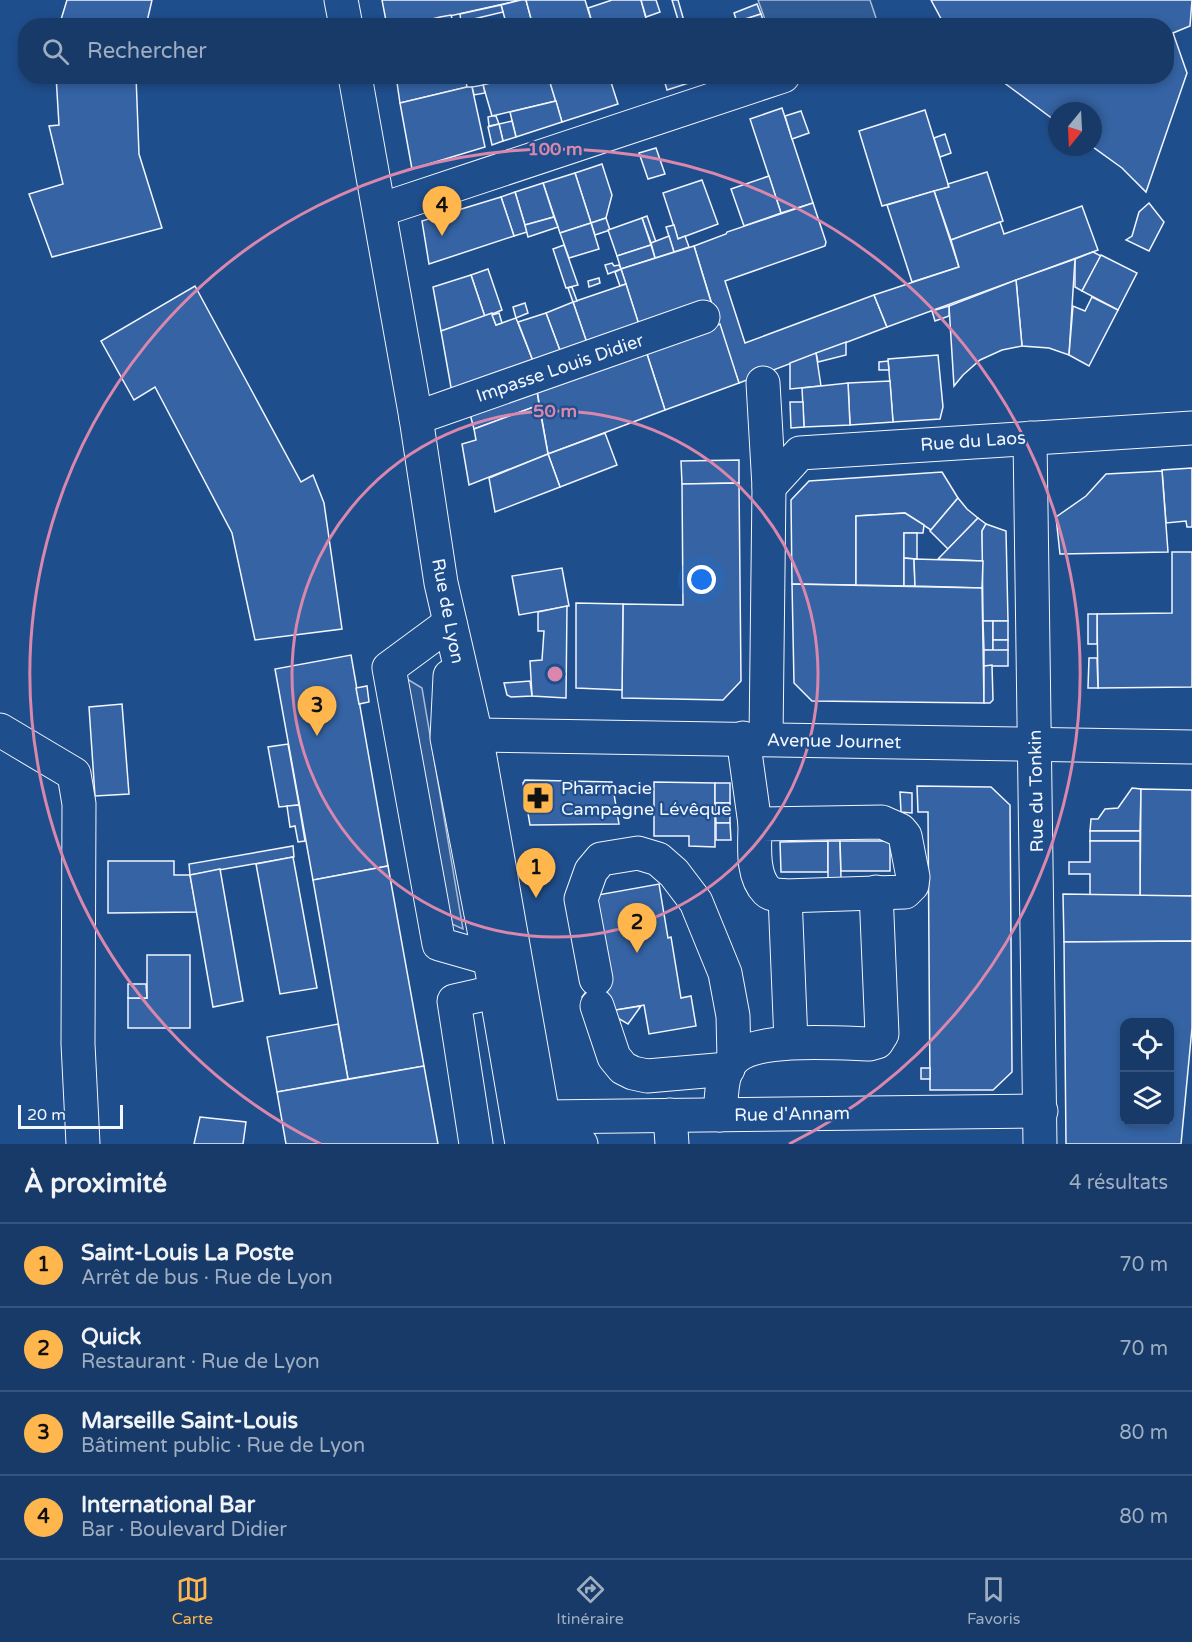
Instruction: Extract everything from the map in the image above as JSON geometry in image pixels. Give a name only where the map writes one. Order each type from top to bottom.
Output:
[{"type":"street","points":[[341,0],[344,18]]},
{"type":"street","name":"Rue de Lyon","points":[[356,84],[417,418],[441,584],[476,735],[501,955],[546,1130]]},
{"type":"street","points":[[380,210],[759,84]]},
{"type":"street","name":"Impasse Louis Didier","points":[[417,418],[703,317]]},
{"type":"street","points":[[755,824],[882,822],[900,830],[904,836],[913,877],[912,885],[905,892],[785,896],[774,895],[767,891],[760,880],[756,866],[755,824],[755,739],[769,487],[763,383]]},
{"type":"street","name":"Rue du Laos","points":[[769,487],[800,453],[1192,428]]},
{"type":"street","name":"Rue du Tonkin","points":[[1030,438],[1040,1144]]},
{"type":"street","points":[[451,629],[447,738],[501,955],[439,944],[389,668],[451,629]]},
{"type":"street","points":[[0,730],[74,774],[79,804],[78,1044],[83,1144]]},
{"type":"street","name":"Avenue Journet","points":[[476,735],[1192,747]]},
{"type":"street","points":[[638,853],[658,859],[674,873],[696,903],[725,973],[733,1016],[731,1064],[647,1076],[623,1068],[614,1058],[596,992],[581,899],[591,872],[602,859],[638,853]]},
{"type":"street","points":[[720,1115],[724,1077],[731,1064],[747,1050],[791,1042],[870,1044],[877,1042],[882,1034],[876,892]]},
{"type":"street","points":[[785,896],[791,1042]]},
{"type":"street","points":[[476,1144],[454,1001],[508,989],[522,1144]]},
{"type":"street","name":"Rue d'Annam","points":[[546,1130],[671,1130],[720,1115],[1041,1111]]},
{"type":"street","points":[[546,1130],[581,1144]]},
{"type":"shaded area","points":[[758,0],[870,0],[876,18],[764,18]]},
{"type":"shaded area","points":[[389,668],[422,688],[463,929],[434,916]]},
{"type":"building","points":[[67,0],[152,0],[148,18],[61,18]]},
{"type":"building","points":[[382,0],[521,0],[441,18],[385,18]]},
{"type":"building","points":[[526,0],[531,18],[505,18],[501,5]]},
{"type":"building","points":[[526,0],[585,0],[591,18],[531,18]]},
{"type":"building","points":[[612,0],[641,0],[646,18],[591,18],[588,8]]},
{"type":"building","points":[[641,0],[656,0],[660,12],[646,17]]},
{"type":"building","points":[[672,0],[678,0],[683,18],[677,18]]},
{"type":"building","points":[[931,0],[1192,0],[1190,26],[1174,33],[1174,18],[941,18]]},
{"type":"building","points":[[757,4],[761,14],[749,18],[736,18],[734,13]]},
{"type":"building","points":[[501,5],[503,12],[478,18],[460,18],[460,14]]},
{"type":"building","points":[[761,14],[762,18],[748,18]]},
{"type":"building","points":[[451,15],[452,18],[436,18]]},
{"type":"building","points":[[1174,36],[1187,73],[1146,192],[1122,168],[1102,154],[1102,102],[1048,102],[1048,115],[1006,84],[1174,84]]},
{"type":"building","points":[[56,84],[136,84],[139,154],[162,228],[52,257],[29,194],[63,184],[49,126],[59,125]]},
{"type":"building","points":[[397,84],[466,84],[467,87],[400,103]]},
{"type":"building","points":[[550,84],[612,84],[618,104],[562,122]]},
{"type":"building","points":[[551,84],[556,101],[492,116],[483,85]]},
{"type":"building","points":[[665,84],[686,84],[667,90]]},
{"type":"building","points":[[483,85],[485,93],[474,95],[472,87]]},
{"type":"building","points":[[472,87],[485,147],[412,169],[400,103]]},
{"type":"building","points":[[556,101],[562,122],[516,137],[510,112]]},
{"type":"building","points":[[782,108],[813,203],[781,213],[750,119]]},
{"type":"building","points":[[925,110],[949,187],[882,206],[859,131]]},
{"type":"building","points":[[801,111],[809,133],[792,139],[785,116]]},
{"type":"building","points":[[496,116],[499,124],[489,126],[488,117]]},
{"type":"building","points":[[512,121],[516,137],[503,141],[499,124]]},
{"type":"building","points":[[499,124],[503,141],[492,145],[488,127]]},
{"type":"building","points":[[945,134],[951,153],[940,157],[934,138]]},
{"type":"building","points":[[656,148],[665,174],[648,179],[639,153]]},
{"type":"building","points":[[602,164],[612,195],[606,218],[591,223],[575,173]]},
{"type":"building","points":[[987,172],[1003,221],[951,240],[934,191],[949,187],[948,184]]},
{"type":"building","points":[[575,173],[591,223],[560,233],[543,183]]},
{"type":"building","points":[[769,176],[781,213],[744,226],[731,189]]},
{"type":"building","points":[[702,180],[718,224],[678,239],[663,193]]},
{"type":"building","points":[[543,183],[554,217],[525,225],[515,192]]},
{"type":"building","points":[[934,191],[959,267],[912,282],[887,205]]},
{"type":"building","points":[[515,192],[527,232],[514,236],[501,197]]},
{"type":"building","points":[[501,197],[514,236],[429,264],[422,221]]},
{"type":"building","points":[[813,203],[826,242],[825,246],[725,281],[745,343],[874,295],[887,327],[739,383],[694,246],[727,232]]},
{"type":"building","points":[[1149,203],[1164,222],[1149,251],[1126,240],[1132,236],[1139,212]]},
{"type":"building","points":[[1082,206],[1098,250],[887,327],[874,295],[959,267],[951,240],[1000,222],[1004,234]]},
{"type":"building","points":[[647,216],[656,242],[651,243],[642,218]]},
{"type":"building","points":[[554,217],[558,227],[528,237],[525,225]]},
{"type":"building","points":[[606,218],[610,230],[595,235],[591,223]]},
{"type":"building","points":[[642,218],[651,245],[617,256],[608,230]]},
{"type":"building","points":[[591,223],[599,249],[569,258],[560,233]]},
{"type":"building","points":[[674,225],[678,239],[685,236],[689,247],[674,252],[666,227]]},
{"type":"building","points":[[669,236],[674,252],[655,258],[651,243]]},
{"type":"building","points":[[564,245],[578,285],[566,288],[553,249]]},
{"type":"building","points":[[651,245],[655,258],[621,269],[617,256]]},
{"type":"building","points":[[694,246],[711,302],[640,328],[621,269]]},
{"type":"building","points":[[1093,252],[1101,256],[1082,291],[1075,287],[1075,259]]},
{"type":"building","points":[[1101,255],[1137,273],[1118,310],[1082,291]]},
{"type":"building","points":[[1075,259],[1069,355],[1049,348],[1022,346],[1016,280]]},
{"type":"building","points":[[612,263],[614,266],[619,265],[621,269],[608,274],[605,265]]},
{"type":"building","points":[[488,269],[502,310],[485,317],[471,275]]},
{"type":"building","points":[[621,269],[626,284],[620,286],[615,272]]},
{"type":"building","points":[[471,275],[485,317],[441,331],[433,287]]},
{"type":"building","points":[[599,278],[600,283],[589,287],[588,281]]},
{"type":"building","points":[[1016,280],[1022,346],[1002,350],[980,360],[954,386],[949,306]]},
{"type":"building","points":[[626,284],[640,328],[588,346],[573,302]]},
{"type":"building","points":[[195,286],[301,482],[313,475],[324,503],[342,629],[255,640],[232,533],[155,387],[134,400],[101,341]]},
{"type":"building","points":[[572,287],[577,301],[573,302],[568,288]]},
{"type":"building","points":[[1092,297],[1118,310],[1089,366],[1069,355],[1073,306],[1085,311]]},
{"type":"building","points":[[573,302],[588,346],[562,356],[546,313]]},
{"type":"building","points":[[525,303],[528,313],[516,318],[513,307]]},
{"type":"building","points":[[949,306],[949,316],[935,321],[932,311]]},
{"type":"building","points":[[492,313],[496,325],[516,318],[535,366],[452,393],[441,331]]},
{"type":"building","points":[[499,313],[502,323],[496,325],[492,315]]},
{"type":"building","points":[[546,313],[562,356],[535,366],[518,322]]},
{"type":"building","points":[[720,324],[739,383],[665,410],[646,351]]},
{"type":"building","points":[[846,342],[846,355],[818,362],[816,353]]},
{"type":"building","points":[[646,351],[665,410],[548,454],[537,391]]},
{"type":"building","points":[[816,353],[821,386],[790,389],[790,363]]},
{"type":"building","points":[[938,355],[943,407],[940,419],[893,422],[888,359]]},
{"type":"building","points":[[888,361],[889,370],[879,370],[879,362]]},
{"type":"building","points":[[890,381],[893,422],[850,425],[848,383]]},
{"type":"building","points":[[848,383],[850,425],[804,427],[802,388]]},
{"type":"building","points":[[537,391],[539,405],[474,429],[470,414]]},
{"type":"building","points":[[790,402],[803,402],[804,427],[791,428]]},
{"type":"building","points":[[539,405],[548,454],[469,485],[462,444],[476,440],[474,429]]},
{"type":"building","points":[[605,433],[617,465],[560,487],[548,454]]},
{"type":"building","points":[[548,454],[560,487],[495,512],[489,478]]},
{"type":"building","points":[[739,460],[739,483],[682,484],[681,461]]},
{"type":"building","points":[[1192,468],[1192,527],[1187,527],[1186,521],[1166,523],[1162,470]]},
{"type":"building","points":[[1162,471],[1168,552],[1060,554],[1056,517],[1086,496],[1106,474]]},
{"type":"building","points":[[942,472],[958,498],[931,530],[905,513],[856,516],[856,585],[792,584],[791,500],[809,481]]},
{"type":"building","points":[[739,483],[741,681],[723,700],[622,698],[623,604],[683,605],[682,484]]},
{"type":"building","points":[[958,498],[978,518],[948,549],[930,531]]},
{"type":"building","points":[[905,513],[924,525],[923,533],[904,533],[904,586],[856,585],[856,516]]},
{"type":"building","points":[[978,518],[986,524],[982,531],[983,561],[938,559]]},
{"type":"building","points":[[986,524],[1006,531],[1008,621],[983,621],[982,531]]},
{"type":"building","points":[[904,533],[917,533],[917,559],[904,558]]},
{"type":"building","points":[[1172,552],[1192,552],[1192,687],[1098,688],[1097,614],[1172,613]]},
{"type":"building","points":[[904,558],[914,559],[915,586],[904,586]]},
{"type":"building","points":[[914,559],[983,561],[982,588],[915,586]]},
{"type":"building","points":[[562,568],[569,606],[519,615],[512,576]]},
{"type":"building","points":[[792,584],[982,588],[984,703],[812,701],[794,683]]},
{"type":"building","points":[[576,603],[623,604],[622,690],[576,688]]},
{"type":"building","points":[[567,606],[566,698],[532,696],[530,661],[542,660],[544,631],[538,631],[538,612]]},
{"type":"building","points":[[1088,614],[1097,614],[1097,644],[1088,644]]},
{"type":"building","points":[[983,621],[993,621],[993,651],[984,650]]},
{"type":"building","points":[[993,621],[1008,621],[1008,640],[993,640]]},
{"type":"building","points":[[993,640],[1008,640],[1008,650],[993,651]]},
{"type":"building","points":[[984,650],[1008,650],[1008,666],[984,666]]},
{"type":"building","points":[[351,655],[388,866],[313,880],[275,669]]},
{"type":"building","points":[[1089,658],[1097,658],[1098,688],[1088,688]]},
{"type":"building","points":[[992,665],[993,700],[990,703],[984,703],[984,666]]},
{"type":"building","points":[[530,681],[532,696],[511,697],[507,695],[504,683]]},
{"type":"building","points":[[367,686],[369,702],[359,704],[356,688]]},
{"type":"building","points":[[122,704],[129,794],[95,796],[89,707]]},
{"type":"building","points":[[288,744],[299,805],[279,807],[268,747]]},
{"type":"building","points":[[525,780],[612,782],[619,824],[530,825],[523,783]]},
{"type":"building","points":[[654,782],[715,783],[715,847],[689,846],[689,836],[654,836]]},
{"type":"building","points":[[715,783],[730,783],[730,803],[715,803]]},
{"type":"building","points":[[917,786],[991,787],[1010,805],[1012,1072],[993,1090],[930,1090],[928,812],[918,812]]},
{"type":"building","points":[[1132,788],[1141,789],[1140,831],[1090,831],[1091,819],[1098,819],[1105,809],[1118,808]]},
{"type":"building","points":[[1141,789],[1192,790],[1192,896],[1140,896]]},
{"type":"building","points":[[900,792],[912,793],[912,813],[901,812]]},
{"type":"building","points":[[715,803],[730,803],[730,823],[716,823]]},
{"type":"building","points":[[299,805],[305,841],[298,842],[295,826],[290,827],[287,806]]},
{"type":"building","points":[[716,823],[730,823],[731,840],[716,840]]},
{"type":"building","points":[[1090,831],[1140,831],[1140,841],[1090,841]]},
{"type":"building","points":[[828,841],[828,872],[781,872],[780,842]]},
{"type":"building","points":[[828,841],[840,841],[841,878],[828,878]]},
{"type":"building","points":[[840,841],[890,841],[890,871],[841,871]]},
{"type":"building","points":[[1090,841],[1140,841],[1140,896],[1090,895],[1090,874],[1069,874],[1069,862],[1090,862]]},
{"type":"building","points":[[293,846],[294,857],[190,875],[189,864]]},
{"type":"building","points":[[293,857],[317,988],[280,994],[256,864]]},
{"type":"building","points":[[108,861],[174,861],[174,875],[190,875],[197,912],[108,913]]},
{"type":"building","points":[[388,866],[424,1066],[348,1079],[313,880]]},
{"type":"building","points":[[220,869],[243,1001],[213,1007],[190,875]]},
{"type":"building","points":[[659,884],[681,998],[691,996],[696,1026],[649,1034],[644,1005],[610,1011],[592,896]]},
{"type":"building","points":[[1063,894],[1192,896],[1192,941],[1064,942]]},
{"type":"building","points":[[1192,941],[1192,1028],[1181,1144],[1066,1144],[1064,942]]},
{"type":"building","points":[[147,955],[190,955],[190,1028],[128,1028],[128,998],[147,998]]},
{"type":"building","points":[[604,968],[610,1011],[641,1006],[628,1024],[582,997]]},
{"type":"building","points":[[128,984],[146,984],[147,998],[128,998]]},
{"type":"building","points":[[338,1024],[348,1079],[277,1092],[267,1037]]},
{"type":"building","points":[[424,1066],[438,1144],[286,1144],[277,1092]]},
{"type":"building","points":[[921,1068],[930,1068],[930,1079],[921,1079]]},
{"type":"building","points":[[200,1117],[246,1122],[243,1144],[194,1144]]},
{"type":"place","name":"International Bar","points":[[442,236]]},
{"type":"place","name":"Marseille Saint-Louis","points":[[317,736]]},
{"type":"place","name":"Pharmacie Campagne Lévêque","points":[[538,798]]},
{"type":"place","name":"Saint-Louis La Poste","points":[[536,898]]},
{"type":"place","name":"Quick","points":[[637,953]]}]
